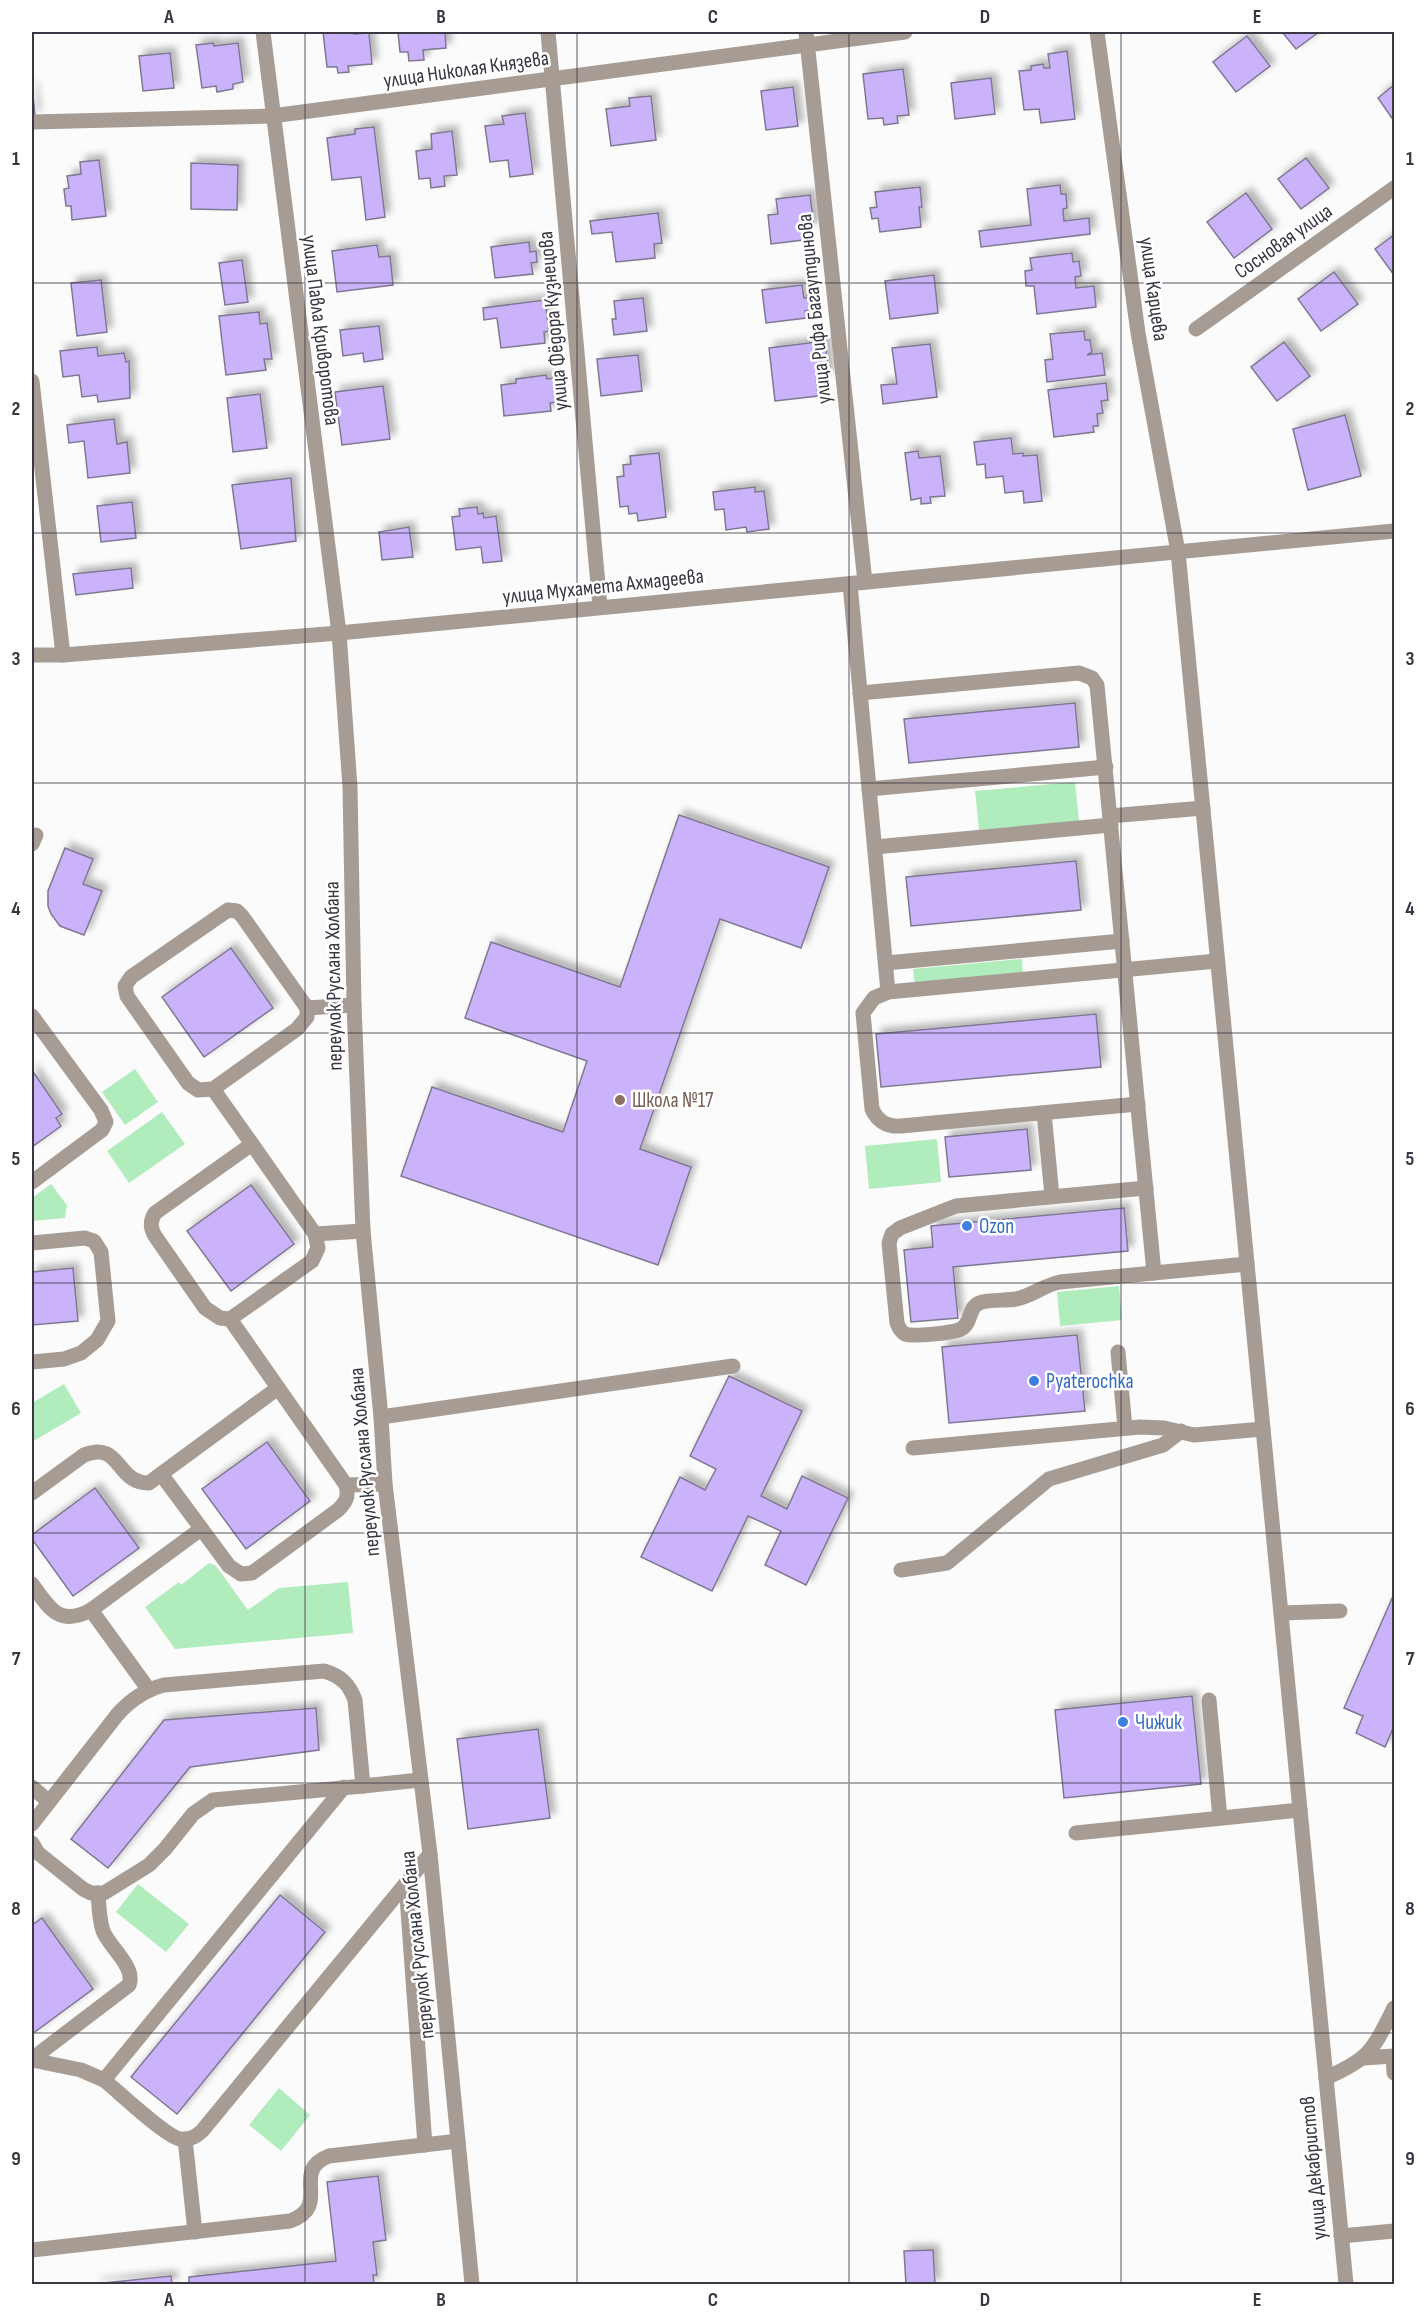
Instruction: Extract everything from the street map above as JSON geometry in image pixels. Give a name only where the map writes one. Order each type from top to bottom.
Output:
[{"type":"street","name":"улица Павла Криворотова","points":[[263,32],[339,633]]},
{"type":"street","name":"улица Фёдора Кузнецова","points":[[548,32],[600,608]]},
{"type":"street","name":"улица Николая Князева","points":[[32,122],[272,116],[552,78],[807,38],[905,32]]},
{"type":"street","name":"улица Карцева","points":[[1097,32],[1138,333],[1178,552],[1326,2078]]},
{"type":"street","name":"улица Рифа Багаутдинова","points":[[807,38],[857,583],[860,693],[888,992]]},
{"type":"street","name":"Сосновая улица","points":[[1196,329],[1395,188]]},
{"type":"street","points":[[32,381],[63,655]]},
{"type":"street","name":"улица Мухамета Ахмадеева","points":[[32,655],[63,655],[339,633],[1395,531]]},
{"type":"street","name":"переулок Руслана Холбана","points":[[339,633],[350,787],[354,1005],[363,1231],[381,1417],[385,1484],[430,1854],[471,2284]]},
{"type":"street","points":[[860,693],[1079,672],[1092,678],[1097,685],[1154,1273]]},
{"type":"street","points":[[869,789],[1106,767]]},
{"type":"street","points":[[874,847],[1111,821],[1203,808]]},
{"type":"street","points":[[232,910],[242,916],[307,1008],[307,1017],[297,1029],[213,1089],[198,1090],[188,1083],[128,996],[125,986],[131,977],[224,912],[232,910]]},
{"type":"street","points":[[886,963],[1122,941]]},
{"type":"street","points":[[1138,1104],[893,1126],[880,1121],[872,1109],[863,1013],[874,998],[888,992],[1217,961]]},
{"type":"street","points":[[307,1008],[354,1005]]},
{"type":"street","points":[[32,1016],[101,1110],[106,1122],[102,1130],[32,1182]]},
{"type":"street","points":[[213,1089],[252,1144],[315,1234],[318,1248],[312,1261],[230,1319],[220,1318],[205,1308],[155,1236],[151,1224],[155,1213],[252,1144]]},
{"type":"street","points":[[1044,1113],[1052,1196]]},
{"type":"street","points":[[1146,1188],[956,1206],[944,1209],[896,1231],[889,1243],[899,1328],[912,1335],[955,1331],[964,1327],[972,1309],[982,1302],[1020,1298],[1047,1285],[1060,1282],[1247,1264]]},
{"type":"street","points":[[315,1234],[363,1231]]},
{"type":"street","points":[[32,1243],[85,1238],[94,1241],[100,1252],[108,1321],[97,1340],[81,1353],[64,1359],[32,1362]]},
{"type":"street","points":[[161,1474],[235,1572],[241,1574],[252,1573],[345,1503],[348,1491],[346,1485],[230,1319]]},
{"type":"street","points":[[1118,1352],[1125,1428]]},
{"type":"street","points":[[381,1417],[733,1366]]},
{"type":"street","points":[[32,1493],[84,1455],[93,1451],[102,1451],[114,1458],[135,1482],[148,1483],[278,1388]]},
{"type":"street","points":[[913,1448],[1125,1428],[1151,1427],[1194,1435],[1263,1429]]},
{"type":"street","points":[[901,1570],[947,1563],[1049,1479],[1163,1445],[1181,1431]]},
{"type":"street","points":[[346,1485],[385,1484]]},
{"type":"street","points":[[32,1584],[51,1611],[61,1616],[81,1616],[201,1529]]},
{"type":"street","points":[[91,1610],[149,1690]]},
{"type":"street","points":[[1281,1613],[1340,1611]]},
{"type":"street","points":[[32,1824],[117,1715],[134,1699],[149,1690],[164,1685],[324,1671],[334,1674],[351,1688],[355,1700],[363,1786]]},
{"type":"street","points":[[1209,1700],[1221,1818]]},
{"type":"street","points":[[34,1851],[83,1888],[98,1893],[111,1890],[149,1865],[193,1814],[207,1803],[221,1798],[420,1780]]},
{"type":"street","points":[[32,1787],[48,1801]]},
{"type":"street","points":[[104,2080],[344,1787]]},
{"type":"street","points":[[1076,1833],[1300,1810]]},
{"type":"street","points":[[32,2059],[81,2070],[104,2080],[170,2134],[185,2139],[196,2137],[430,1854]]},
{"type":"street","points":[[406,1883],[425,2145]]},
{"type":"street","points":[[32,2059],[129,1986],[129,1971],[102,1928],[98,1893]]},
{"type":"street","name":"улица Декабристов","points":[[1346,2284],[1326,2078],[1363,2058],[1377,2042],[1395,2008]]},
{"type":"street","points":[[1363,2058],[1394,2056],[1395,2073]]},
{"type":"street","points":[[185,2139],[195,2232]]},
{"type":"street","points":[[32,2250],[297,2219],[312,2200],[310,2174],[314,2165],[320,2160],[329,2156],[458,2141]]},
{"type":"street","points":[[1341,2236],[1395,2231]]},
{"type":"green space","points":[[1075,782],[1079,821],[979,830],[975,791]]},
{"type":"green space","points":[[1022,959],[1023,977],[915,987],[913,969]]},
{"type":"green space","points":[[135,1069],[158,1102],[125,1125],[102,1092]]},
{"type":"green space","points":[[162,1112],[185,1144],[129,1183],[107,1151]]},
{"type":"green space","points":[[937,1139],[941,1182],[869,1189],[865,1146]]},
{"type":"green space","points":[[51,1184],[67,1205],[65,1218],[32,1221],[32,1198]]},
{"type":"green space","points":[[1119,1286],[1122,1320],[1060,1326],[1057,1292]]},
{"type":"green space","points":[[64,1384],[81,1413],[32,1442],[32,1403]]},
{"type":"green space","points":[[209,1563],[216,1566],[248,1610],[279,1588],[348,1582],[353,1633],[175,1649],[145,1607],[179,1582],[181,1585]]},
{"type":"green space","points":[[138,1884],[189,1924],[166,1952],[116,1912]]},
{"type":"green space","points":[[279,2088],[310,2115],[281,2151],[249,2125]]},
{"type":"building","points":[[323,32],[369,33],[372,64],[348,66],[349,72],[338,73],[337,67],[327,67]]},
{"type":"building","points":[[398,32],[445,32],[446,48],[423,50],[424,60],[409,61],[408,52],[400,52]]},
{"type":"building","points":[[1282,32],[1319,32],[1296,49]]},
{"type":"building","points":[[1247,36],[1270,66],[1236,92],[1213,62]]},
{"type":"building","points":[[213,43],[214,46],[238,43],[243,82],[233,84],[233,89],[217,92],[216,86],[202,88],[196,45]]},
{"type":"building","points":[[1067,51],[1075,119],[1041,123],[1039,109],[1024,110],[1019,71],[1031,70],[1031,66],[1043,64],[1044,68],[1050,68],[1048,54]]},
{"type":"building","points":[[170,53],[174,88],[143,91],[139,56]]},
{"type":"building","points":[[903,69],[909,115],[897,116],[898,123],[884,125],[883,118],[868,119],[863,74]]},
{"type":"building","points":[[991,78],[995,114],[955,119],[951,83]]},
{"type":"building","points":[[32,85],[35,115],[32,116]]},
{"type":"building","points":[[1394,85],[1394,121],[1378,98]]},
{"type":"building","points":[[793,87],[798,126],[766,130],[761,91]]},
{"type":"building","points":[[651,96],[656,140],[611,146],[606,109],[630,106],[629,98]]},
{"type":"building","points":[[525,113],[533,174],[510,177],[508,160],[490,162],[485,126],[504,124],[502,116]]},
{"type":"building","points":[[374,127],[385,217],[366,220],[361,177],[332,180],[327,138],[355,134],[355,129]]},
{"type":"building","points":[[452,131],[457,175],[444,176],[445,186],[431,188],[430,178],[419,179],[416,151],[432,149],[431,134]]},
{"type":"building","points":[[1306,158],[1329,188],[1301,209],[1278,179]]},
{"type":"building","points":[[99,160],[106,216],[72,220],[71,206],[66,206],[64,189],[69,188],[67,176],[81,174],[80,162]]},
{"type":"building","points":[[191,163],[238,165],[237,210],[191,209]]},
{"type":"building","points":[[1060,185],[1061,194],[1066,194],[1067,208],[1063,209],[1064,221],[1089,218],[1090,234],[981,247],[979,231],[1031,225],[1027,189]]},
{"type":"building","points":[[920,187],[921,227],[880,232],[878,218],[872,219],[870,208],[877,207],[875,192]]},
{"type":"building","points":[[1246,193],[1272,229],[1234,258],[1207,222]]},
{"type":"building","points":[[810,195],[814,227],[802,229],[803,240],[771,244],[768,215],[778,214],[776,199]]},
{"type":"building","points":[[658,213],[662,243],[654,244],[655,258],[616,262],[612,232],[592,234],[590,221]]},
{"type":"building","points":[[1394,235],[1394,275],[1375,249]]},
{"type":"building","points":[[529,242],[530,252],[536,251],[537,262],[531,263],[533,274],[495,278],[491,247]]},
{"type":"building","points":[[377,245],[379,257],[390,256],[393,285],[337,292],[332,251]]},
{"type":"building","points":[[1072,253],[1073,262],[1079,261],[1081,276],[1075,277],[1076,288],[1094,286],[1096,307],[1037,314],[1034,286],[1026,286],[1025,271],[1032,270],[1030,258]]},
{"type":"building","points":[[242,260],[248,302],[225,305],[219,263]]},
{"type":"building","points":[[1334,272],[1358,304],[1321,331],[1298,299]]},
{"type":"building","points":[[934,275],[938,313],[890,319],[885,281]]},
{"type":"building","points":[[101,280],[107,332],[77,336],[71,283]]},
{"type":"building","points":[[802,285],[804,298],[811,297],[812,310],[805,311],[806,318],[766,323],[762,290]]},
{"type":"building","points":[[643,298],[647,331],[614,335],[612,319],[616,319],[614,301]]},
{"type":"building","points":[[545,300],[549,331],[544,332],[545,343],[501,348],[497,318],[484,320],[483,308]]},
{"type":"building","points":[[259,312],[260,324],[267,323],[272,359],[264,359],[266,370],[226,375],[219,316]]},
{"type":"building","points":[[379,326],[383,359],[364,362],[363,353],[343,356],[340,330]]},
{"type":"building","points":[[1084,331],[1085,340],[1090,340],[1092,352],[1087,355],[1102,353],[1105,375],[1047,382],[1045,360],[1053,359],[1050,334]]},
{"type":"building","points":[[825,341],[829,376],[816,377],[818,396],[775,401],[769,348]]},
{"type":"building","points":[[1284,342],[1310,376],[1277,401],[1251,367]]},
{"type":"building","points":[[930,344],[937,397],[883,404],[881,385],[897,384],[892,348]]},
{"type":"building","points":[[97,347],[98,356],[124,353],[126,362],[129,361],[130,398],[98,402],[97,395],[82,397],[79,375],[63,377],[60,351]]},
{"type":"building","points":[[638,355],[642,391],[601,396],[597,359]]},
{"type":"building","points":[[546,375],[547,379],[554,378],[556,402],[550,403],[551,411],[504,416],[501,385],[516,383],[516,379]]},
{"type":"building","points":[[1106,383],[1108,400],[1101,401],[1103,413],[1097,414],[1098,426],[1093,426],[1094,432],[1054,437],[1048,390]]},
{"type":"building","points":[[383,386],[390,439],[342,445],[335,392]]},
{"type":"building","points":[[260,394],[267,448],[233,452],[227,398]]},
{"type":"building","points":[[1345,415],[1361,476],[1308,490],[1293,429]]},
{"type":"building","points":[[114,419],[117,444],[127,442],[130,473],[88,478],[84,441],[69,443],[67,425]]},
{"type":"building","points":[[1011,438],[1013,454],[1037,455],[1042,501],[1024,503],[1023,491],[1005,493],[1003,476],[986,478],[985,464],[977,465],[974,442]]},
{"type":"building","points":[[918,451],[919,458],[940,456],[945,496],[930,497],[931,503],[921,504],[921,498],[911,500],[905,453]]},
{"type":"building","points":[[659,453],[666,517],[638,521],[637,513],[629,514],[628,506],[620,507],[617,477],[624,476],[623,465],[631,464],[630,456]]},
{"type":"building","points":[[291,478],[296,541],[241,549],[232,485]]},
{"type":"building","points":[[755,487],[755,492],[764,491],[769,529],[747,532],[746,527],[726,530],[724,509],[715,510],[713,492]]},
{"type":"building","points":[[132,502],[136,538],[101,542],[97,506]]},
{"type":"building","points":[[477,507],[478,514],[483,513],[484,518],[496,516],[502,561],[483,563],[481,547],[456,550],[452,517],[460,516],[459,509]]},
{"type":"building","points":[[409,527],[413,557],[382,560],[379,532]]},
{"type":"building","points":[[131,568],[133,588],[76,595],[73,574]]},
{"type":"building","points":[[1075,703],[1079,747],[909,763],[904,719]]},
{"type":"building","points":[[679,815],[829,867],[801,948],[720,919],[640,1149],[691,1167],[658,1265],[401,1176],[432,1087],[563,1132],[587,1061],[465,1018],[491,942],[620,987]]},
{"type":"building","points":[[65,848],[93,859],[83,884],[102,891],[84,935],[60,926],[48,906],[48,891]]},
{"type":"building","points":[[1076,861],[1081,910],[911,926],[906,877]]},
{"type":"building","points":[[231,948],[273,1008],[204,1057],[162,997]]},
{"type":"building","points":[[1096,1014],[1101,1067],[881,1087],[876,1034]]},
{"type":"building","points":[[32,1070],[62,1114],[56,1118],[61,1126],[32,1147]]},
{"type":"building","points":[[1027,1129],[1031,1170],[949,1177],[945,1137]]},
{"type":"building","points":[[251,1185],[294,1244],[231,1291],[187,1231]]},
{"type":"building","points":[[1124,1208],[1128,1251],[953,1267],[958,1318],[911,1322],[904,1250],[933,1247],[931,1226]]},
{"type":"building","points":[[73,1268],[78,1321],[32,1325],[32,1272]]},
{"type":"building","points":[[1077,1335],[1085,1411],[949,1423],[942,1347]]},
{"type":"building","points":[[729,1376],[802,1411],[761,1496],[787,1509],[802,1476],[848,1498],[806,1585],[765,1565],[781,1531],[748,1516],[712,1591],[641,1557],[680,1477],[705,1490],[716,1469],[690,1456]]},
{"type":"building","points":[[267,1442],[310,1501],[246,1549],[202,1489]]},
{"type":"building","points":[[95,1488],[139,1548],[73,1596],[32,1539],[32,1535]]},
{"type":"building","points":[[1393,1596],[1394,1726],[1385,1747],[1356,1733],[1363,1716],[1344,1708]]},
{"type":"building","points":[[1192,1696],[1201,1784],[1064,1798],[1055,1710]]},
{"type":"building","points":[[316,1708],[319,1750],[190,1767],[108,1868],[71,1839],[164,1720]]},
{"type":"building","points":[[538,1729],[550,1818],[468,1829],[457,1739]]},
{"type":"building","points":[[280,1895],[325,1932],[177,2114],[131,2077]]},
{"type":"building","points":[[42,1918],[93,1989],[32,2034],[32,1925]]},
{"type":"building","points":[[378,2176],[386,2240],[373,2242],[377,2275],[373,2275],[374,2284],[189,2284],[189,2277],[336,2261],[327,2182]]},
{"type":"building","points":[[933,2250],[935,2284],[906,2284],[904,2251]]},
{"type":"building","points":[[171,2276],[172,2284],[94,2284]]},
{"type":"place","name":"Школа №17","points":[[620,1100]]},
{"type":"place","name":"Ozon","points":[[967,1226]]},
{"type":"place","name":"Pyaterochka","points":[[1034,1381]]},
{"type":"place","name":"Чижик","points":[[1123,1722]]}]
